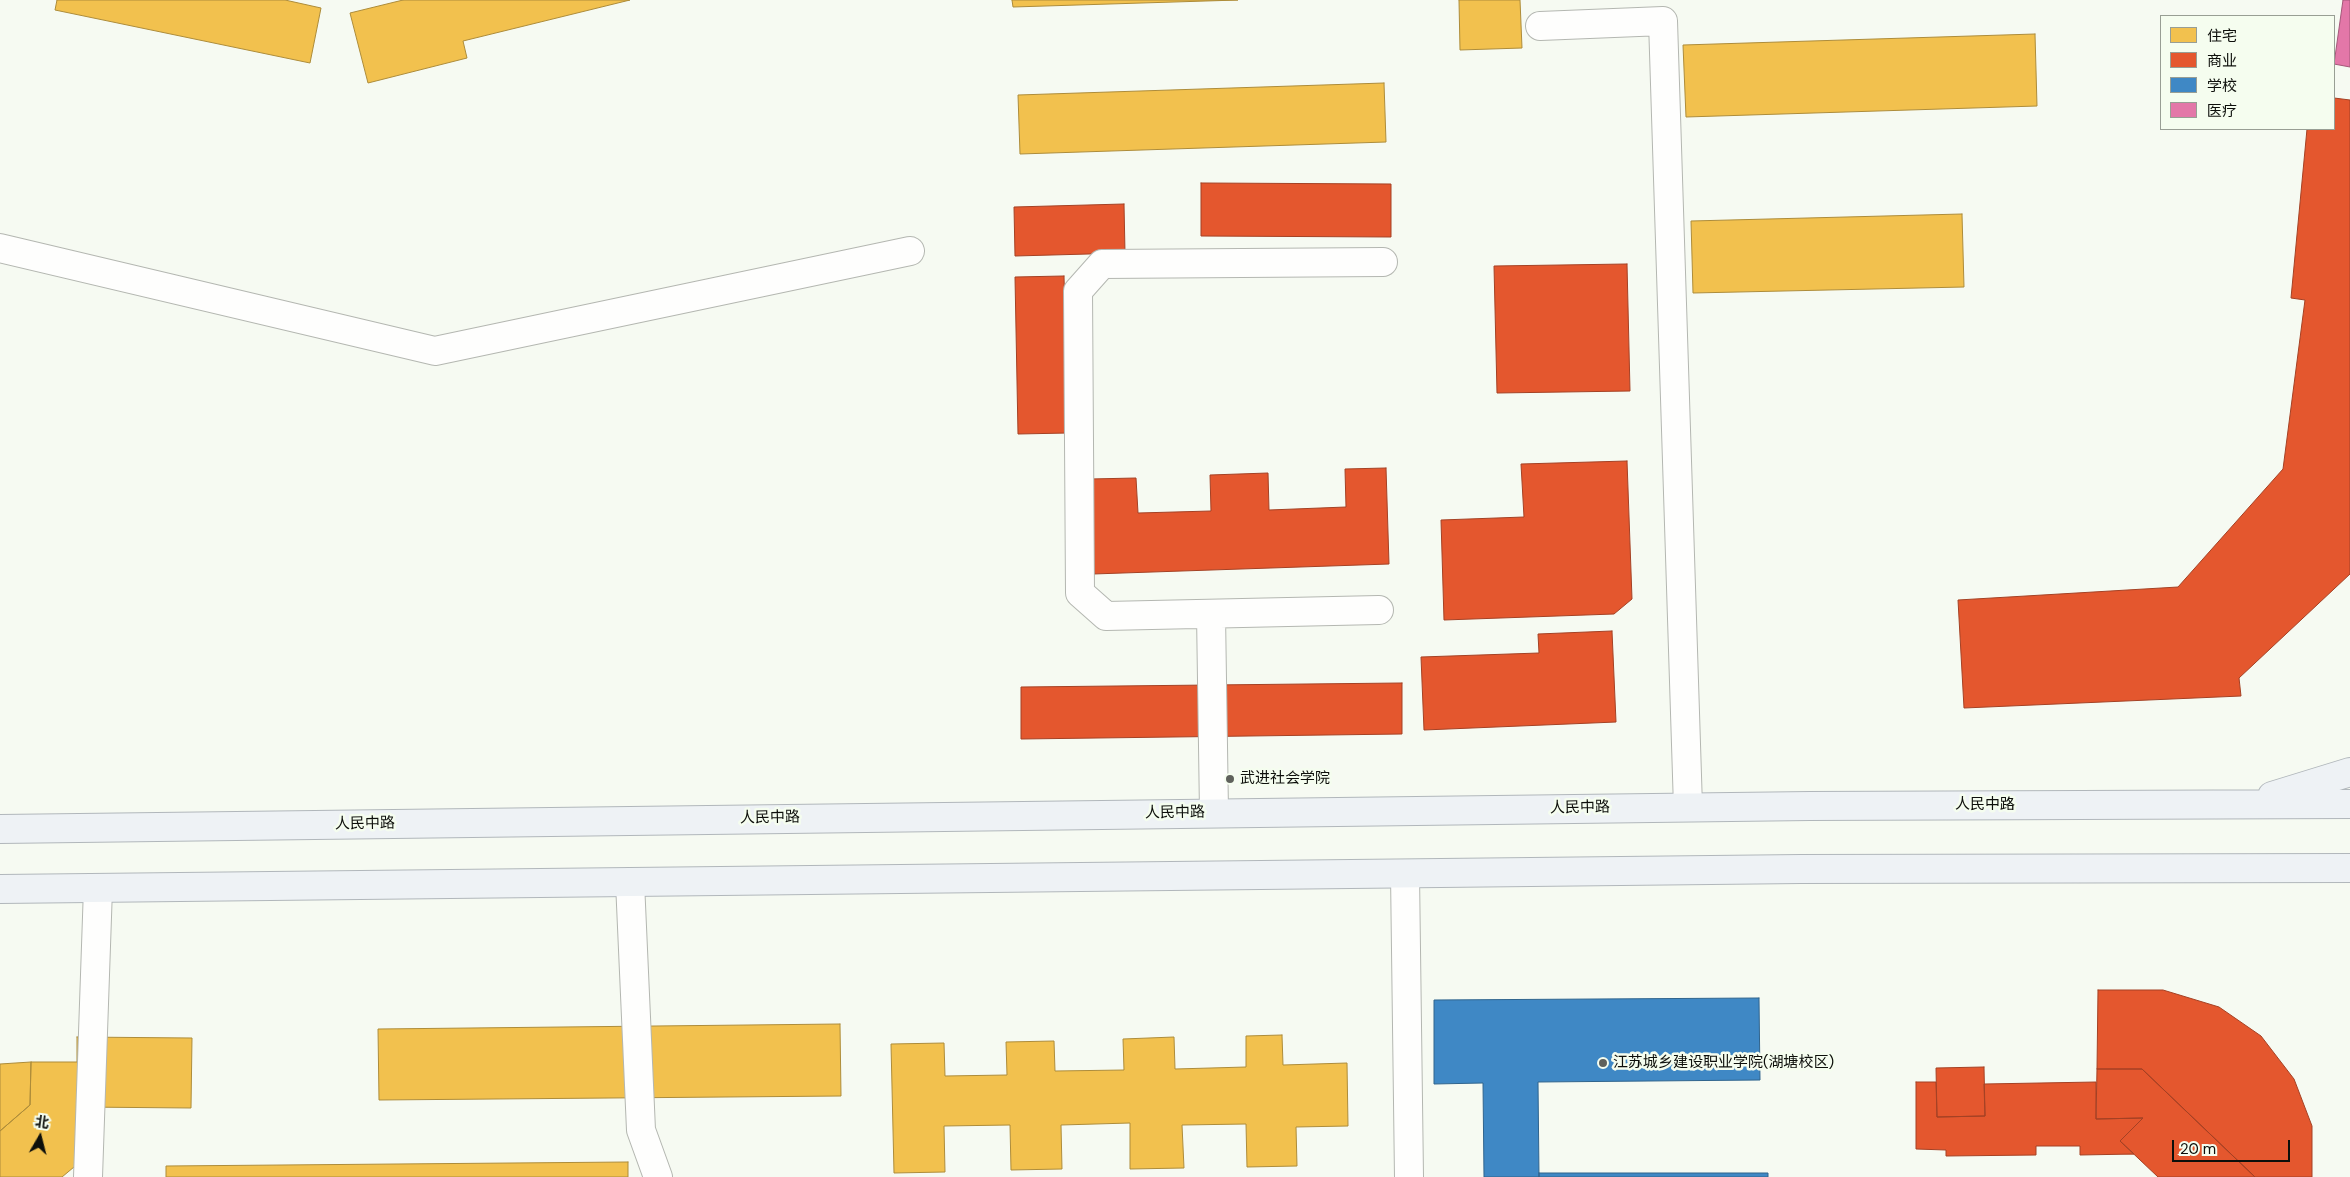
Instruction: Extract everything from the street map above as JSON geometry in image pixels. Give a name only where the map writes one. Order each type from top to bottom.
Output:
[{"type":"main road","points":[[2244,804],[2350,772]]},
{"type":"main road","name":"人民中路","points":[[0,829],[1214,812],[1688,807],[2350,804]]},
{"type":"main road","points":[[0,889],[1801,870],[2350,868]]},
{"type":"main road","points":[[2245,869],[2350,884]]},
{"type":"lane","points":[[1540,26],[1662,22],[1688,807]]},
{"type":"lane","points":[[0,248],[435,351],[910,250]]},
{"type":"lane","points":[[1379,610],[1106,616],[1080,594],[1078,291],[1102,264],[1383,262]]},
{"type":"lane","points":[[1211,614],[1214,812]]},
{"type":"lane","points":[[1405,874],[1409,1177]]},
{"type":"lane","points":[[630,882],[641,1130],[658,1177]]},
{"type":"lane","points":[[88,1177],[98,888]]},
{"type":"building: 住宅","points":[[57,0],[285,0],[321,8],[310,63],[55,10]]},
{"type":"building: 住宅","points":[[403,0],[630,0],[463,41],[467,58],[368,83],[350,13]]},
{"type":"building: 住宅","points":[[1012,0],[1238,0],[1013,7]]},
{"type":"building: 住宅","points":[[1459,0],[1520,0],[1522,48],[1460,50]]},
{"type":"building: 住宅","points":[[2035,34],[2037,106],[1686,117],[1683,45]]},
{"type":"building: 住宅","points":[[1384,83],[1386,142],[1020,154],[1018,95]]},
{"type":"building: 住宅","points":[[1962,214],[1964,287],[1693,293],[1691,221]]},
{"type":"building: 住宅","points":[[840,1024],[841,1096],[379,1100],[378,1029]]},
{"type":"building: 住宅","points":[[1282,1035],[1283,1065],[1347,1063],[1348,1126],[1296,1127],[1297,1166],[1247,1167],[1246,1124],[1182,1125],[1184,1168],[1130,1169],[1130,1123],[1061,1125],[1062,1169],[1011,1170],[1010,1125],[944,1126],[945,1172],[894,1173],[891,1044],[944,1043],[945,1076],[1007,1075],[1006,1042],[1054,1041],[1055,1071],[1124,1070],[1123,1039],[1174,1037],[1175,1069],[1246,1067],[1246,1036]]},
{"type":"building: 住宅","points":[[77,1037],[192,1038],[191,1108],[80,1107],[80,1162],[62,1177],[0,1177],[0,1131],[30,1105],[31,1062],[77,1062]]},
{"type":"building: 住宅","points":[[31,1062],[30,1105],[0,1131],[0,1064]]},
{"type":"building: 住宅","points":[[628,1162],[628,1177],[166,1177],[166,1166]]},
{"type":"building: 商业","points":[[2335,98],[2350,100],[2350,574],[2239,678],[2241,696],[1964,708],[1958,600],[2178,587],[2283,469],[2305,300],[2291,298],[2307,130],[2335,130]]},
{"type":"building: 商业","points":[[1201,183],[1391,184],[1391,237],[1201,236]]},
{"type":"building: 商业","points":[[1124,204],[1125,253],[1015,256],[1014,207]]},
{"type":"building: 商业","points":[[1627,264],[1630,391],[1497,393],[1494,266]]},
{"type":"building: 商业","points":[[1064,276],[1068,433],[1018,434],[1015,277]]},
{"type":"building: 商业","points":[[1627,461],[1632,599],[1614,614],[1444,620],[1441,520],[1524,517],[1521,464]]},
{"type":"building: 商业","points":[[1386,468],[1389,564],[1093,574],[1090,479],[1136,478],[1138,513],[1211,511],[1210,475],[1268,473],[1269,510],[1346,507],[1345,469]]},
{"type":"building: 商业","points":[[1612,631],[1616,722],[1424,730],[1421,657],[1539,653],[1538,634]]},
{"type":"building: 商业","points":[[1402,683],[1402,734],[1021,739],[1021,687]]},
{"type":"building: 商业","points":[[2098,990],[2163,990],[2219,1007],[2261,1036],[2294,1079],[2312,1126],[2312,1177],[2255,1177],[2142,1069],[2097,1069]]},
{"type":"building: 商业","points":[[1984,1067],[1985,1116],[1937,1117],[1936,1068]]},
{"type":"building: 商业","points":[[2097,1069],[2142,1069],[2255,1177],[2158,1177],[2120,1141],[2143,1118],[2096,1119]]},
{"type":"building: 商业","points":[[1916,1082],[1936,1082],[1937,1117],[1985,1116],[1984,1084],[2096,1082],[2096,1119],[2143,1118],[2120,1141],[2134,1154],[2080,1155],[2080,1146],[2036,1146],[2036,1155],[1946,1156],[1946,1150],[1916,1149]]},
{"type":"building: 学校","points":[[1759,998],[1760,1080],[1538,1082],[1539,1177],[1484,1177],[1483,1083],[1434,1084],[1434,1000]]},
{"type":"building: 学校","points":[[1539,1173],[1768,1173],[1768,1177],[1539,1177]]},
{"type":"building: 医疗","points":[[2343,0],[2350,0],[2350,67],[2335,64]]},
{"type":"place","name":"武进社会学院","points":[[1230,779]]},
{"type":"place","name":"江苏城乡建设职业学院(湖塘校区)","points":[[1603,1063]]}]
